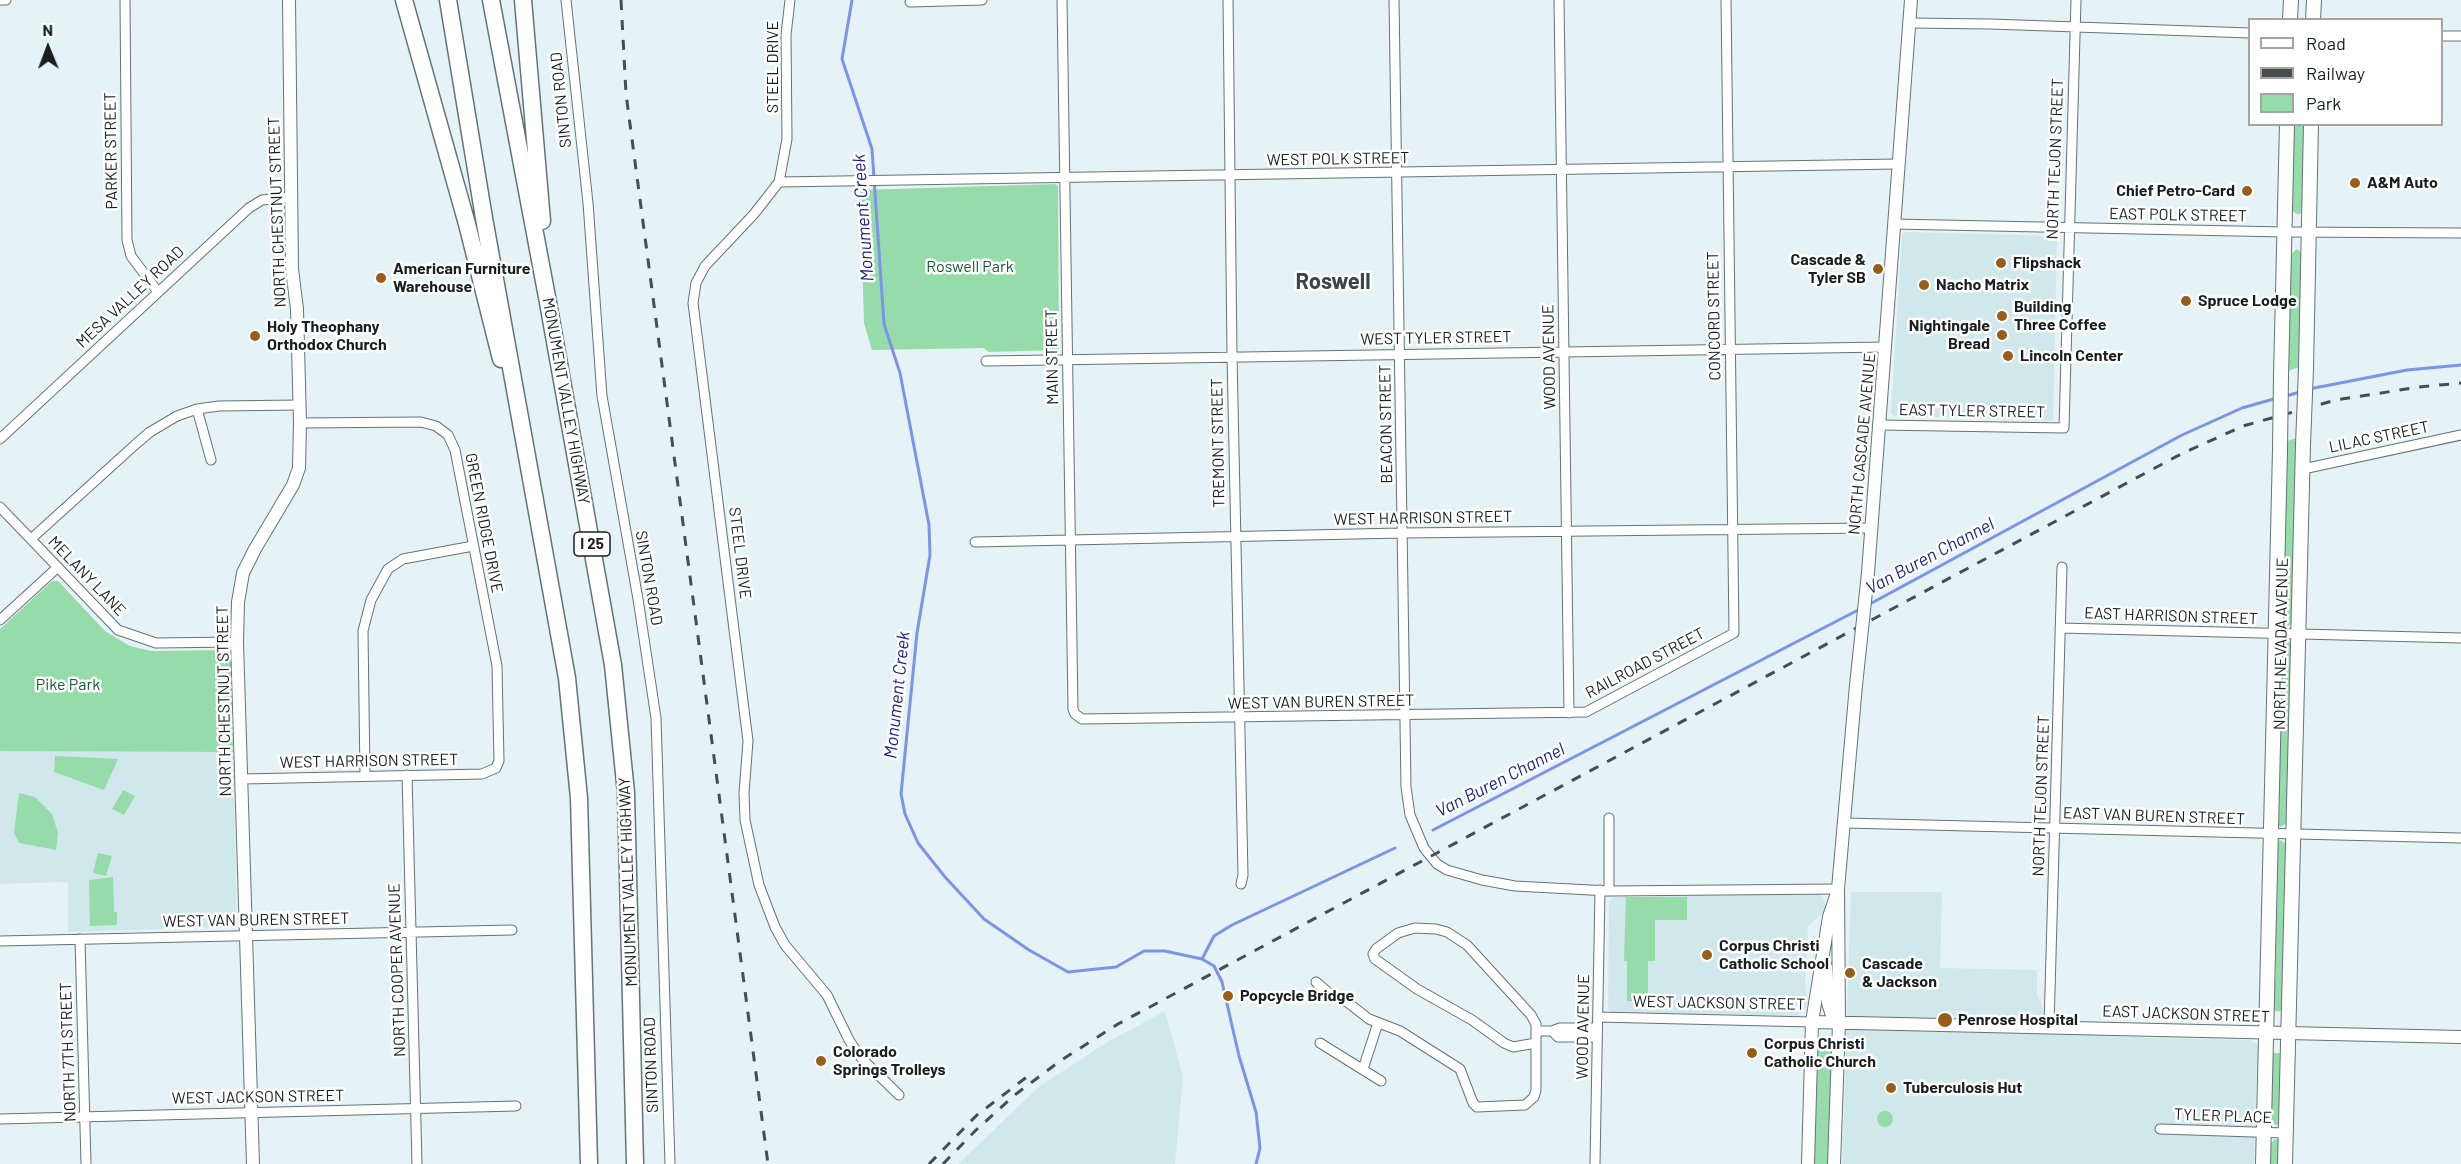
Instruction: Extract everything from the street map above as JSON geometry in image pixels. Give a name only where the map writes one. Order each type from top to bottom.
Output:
[{"type":"highway","points":[[404,0],[467,224],[495,341],[525,440]]},
{"type":"highway","points":[[448,0],[560,629],[575,750],[581,857],[589,1164]]},
{"type":"highway","name":"MONUMENT VALLEY HIGHWAY","points":[[491,0],[609,634],[622,736],[629,874],[635,1164]]},
{"type":"highway","points":[[524,0],[547,297]]},
{"type":"main road","name":"NORTH CHESTNUT STREET","points":[[253,1164],[237,642],[238,602],[243,573],[297,476],[300,423],[291,197],[289,0]]},
{"type":"main road","name":"NORTH CASCADE AVENUE","points":[[1834,1164],[1839,1023],[1838,889],[1872,528],[1897,165],[1911,0]]},
{"type":"main road","points":[[2290,18],[2291,0]]},
{"type":"main road","points":[[2313,18],[2314,0]]},
{"type":"main road","name":"NORTH NEVADA AVENUE","points":[[2263,1164],[2287,126]]},
{"type":"main road","name":"NORTH NEVADA AVENUE","points":[[2285,1164],[2311,126]]},
{"type":"main road","name":"NORTH CASCADE AVENUE","points":[[1808,1164],[1812,1022],[1829,917],[1838,889]]},
{"type":"main road","points":[[1825,940],[1828,1003],[1832,1015],[1839,1023]]},
{"type":"main road","name":"WEST JACKSON STREET","points":[[1812,1022],[1839,1023]]},
{"type":"main road","name":"EAST JACKSON STREET","points":[[1839,1023],[2461,1037]]},
{"type":"street","points":[[0,0],[6,0]]},
{"type":"street","name":"PARKER STREET","points":[[125,0],[127,240],[131,256],[158,292]]},
{"type":"street","name":"SINTON ROAD","points":[[566,0],[588,213],[602,396],[650,669],[656,718],[670,1164]]},
{"type":"street","name":"STEEL DRIVE","points":[[790,0],[786,35],[788,139],[779,182],[754,214],[705,266],[696,283],[693,303],[748,741],[744,793],[745,820],[759,885],[775,927],[785,945],[827,995],[849,1040],[862,1059],[899,1095]]},
{"type":"street","points":[[910,2],[982,0]]},
{"type":"street","name":"MAIN STREET","points":[[1062,0],[1069,539],[1075,714]]},
{"type":"street","name":"TREMONT STREET","points":[[1228,0],[1235,536],[1243,875],[1241,884]]},
{"type":"street","name":"BEACON STREET","points":[[1394,0],[1406,787],[1410,815],[1424,848],[1437,864],[1447,870],[1515,886],[1605,890]]},
{"type":"street","name":"WOOD AVENUE","points":[[1559,0],[1569,713]]},
{"type":"street","name":"CONCORD STREET","points":[[1726,0],[1734,633]]},
{"type":"street","name":"NORTH TEJON STREET","points":[[2064,428],[2076,0]]},
{"type":"street","points":[[1909,23],[2075,26],[2248,33]]},
{"type":"street","points":[[2443,36],[2461,36]]},
{"type":"street","name":"WEST POLK STREET","points":[[779,182],[1897,165]]},
{"type":"street","name":"MESA VALLEY ROAD","points":[[0,439],[249,208],[262,201],[291,197]]},
{"type":"street","name":"EAST POLK STREET","points":[[1894,224],[2284,232],[2461,233]]},
{"type":"street","name":"WEST TYLER STREET","points":[[986,361],[1232,355],[1886,347]]},
{"type":"street","points":[[31,540],[150,432],[177,416],[197,409],[219,406],[299,405]]},
{"type":"street","points":[[197,409],[212,459]]},
{"type":"street","name":"GREEN RIDGE DRIVE","points":[[300,423],[421,422],[442,429],[448,435],[455,450],[497,666],[499,753],[496,768]]},
{"type":"street","name":"EAST TYLER STREET","points":[[1880,424],[2064,428]]},
{"type":"street","name":"LILAC STREET","points":[[2303,469],[2461,435]]},
{"type":"street","name":"MELANY LANE","points":[[0,507],[111,626],[133,637],[156,643],[237,642]]},
{"type":"street","name":"WEST HARRISON STREET","points":[[975,542],[1402,533],[1872,528]]},
{"type":"street","points":[[365,776],[363,631],[370,600],[388,569],[403,559],[474,546]]},
{"type":"street","points":[[0,620],[58,567]]},
{"type":"street","name":"NORTH TEJON STREET","points":[[2049,1026],[2062,567]]},
{"type":"street","name":"EAST HARRISON STREET","points":[[2060,628],[2461,638]]},
{"type":"street","name":"RAILROAD STREET","points":[[1569,713],[1586,712],[1734,633]]},
{"type":"street","name":"WEST VAN BUREN STREET","points":[[1075,714],[1082,719],[1569,713]]},
{"type":"street","name":"WEST HARRISON STREET","points":[[242,779],[482,774],[496,768]]},
{"type":"street","name":"NORTH COOPER AVENUE","points":[[407,775],[417,1164]]},
{"type":"street","name":"WOOD AVENUE","points":[[1595,1164],[1597,1033],[1609,818]]},
{"type":"street","name":"EAST VAN BUREN STREET","points":[[1845,823],[2271,835],[2461,837]]},
{"type":"street","points":[[1605,890],[1838,889]]},
{"type":"street","points":[[1316,982],[1330,994],[1347,1002],[1378,1023],[1400,1031],[1460,1069],[1473,1104],[1477,1107],[1520,1107],[1530,1102],[1536,1090],[1536,1042],[1536,1024],[1523,1006],[1467,945],[1447,932],[1425,928],[1407,930],[1382,943],[1373,954],[1380,964],[1417,990],[1472,1020],[1495,1039],[1513,1047],[1536,1042]]},
{"type":"street","name":"WEST VAN BUREN STREET","points":[[0,942],[247,934],[512,930]]},
{"type":"street","name":"NORTH 7TH STREET","points":[[80,939],[86,1164]]},
{"type":"street","name":"WEST JACKSON STREET","points":[[1598,1017],[1812,1022]]},
{"type":"street","points":[[1363,1070],[1378,1023]]},
{"type":"street","points":[[1536,1031],[1552,1031],[1558,1037],[1597,1033]]},
{"type":"street","points":[[1320,1043],[1381,1081]]},
{"type":"street","name":"WEST JACKSON STREET","points":[[0,1119],[516,1106]]},
{"type":"street","name":"TYLER PLACE","points":[[2160,1129],[2286,1133]]},
{"type":"shaded area","name":"Lincoln Center","points":[[1906,232],[2053,236],[2057,240],[2053,421],[1894,416],[1891,413],[1902,235]]},
{"type":"shaded area","points":[[0,751],[233,752],[237,924],[230,927],[68,932],[68,882],[0,884]]},
{"type":"shaded area","name":"Penrose Hospital","points":[[1851,892],[1942,892],[1940,968],[2037,970],[2037,995],[2043,1007],[2044,1032],[2151,1038],[2251,1040],[2255,1042],[2260,1049],[2257,1060],[2254,1164],[1842,1164]]},
{"type":"shaded area","name":"Corpus Christi Catholic School","points":[[1816,894],[1822,896],[1826,906],[1822,914],[1808,926],[1805,984],[1808,1003],[1803,1013],[1796,1016],[1611,1012],[1608,1009],[1609,903],[1614,897]]},
{"type":"shaded area","points":[[1165,1011],[1183,1077],[1175,1164],[958,1164],[1040,1086],[1106,1043]]},
{"type":"green space","points":[[2292,126],[2305,126],[2303,209],[2300,214],[2291,210]]},
{"type":"green space","name":"Roswell Park","points":[[1056,184],[1058,186],[1059,350],[989,352],[983,348],[872,350],[864,323],[860,190]]},
{"type":"green space","points":[[2297,249],[2302,253],[2300,367],[2287,371],[2290,255]]},
{"type":"green space","points":[[2297,438],[2293,622],[2287,627],[2282,625],[2284,442]]},
{"type":"green space","name":"Pike Park","points":[[52,581],[58,581],[105,631],[130,646],[151,651],[227,650],[231,659],[233,752],[0,751],[0,629]]},
{"type":"green space","points":[[2282,641],[2290,642],[2293,646],[2288,823],[2280,827],[2278,825],[2279,645]]},
{"type":"green space","points":[[55,756],[118,759],[104,790],[54,772]]},
{"type":"green space","points":[[123,790],[135,796],[124,815],[112,809]]},
{"type":"green space","points":[[19,793],[35,797],[52,814],[58,833],[56,850],[19,843],[14,833]]},
{"type":"green space","points":[[2280,840],[2289,845],[2284,1011],[2274,1011],[2276,961],[2272,935],[2276,843]]},
{"type":"green space","points":[[98,853],[112,856],[106,876],[93,873]]},
{"type":"green space","points":[[113,877],[114,912],[117,912],[117,925],[90,926],[89,880]]},
{"type":"green space","points":[[1626,897],[1687,897],[1687,920],[1655,920],[1655,961],[1648,961],[1648,1002],[1627,1001],[1627,961],[1624,961]]},
{"type":"green space","points":[[1822,1038],[1831,1039],[1832,1043],[1829,1164],[1813,1164],[1816,1056],[1819,1041]]},
{"type":"green space","points":[[2272,1053],[2280,1053],[2280,1103],[2284,1118],[2279,1125],[2275,1125],[2270,1120]]},
{"type":"green space","points":[[1885,1111],[1891,1113],[1893,1119],[1891,1125],[1885,1127],[1879,1125],[1877,1119],[1879,1113]]},
{"type":"green space","points":[[2275,1139],[2279,1140],[2283,1164],[2269,1164],[2270,1144]]},
{"type":"waterway","name":"Monument Creek","points":[[852,0],[842,59],[872,149],[884,324],[900,373],[929,525],[930,555],[917,633],[901,794],[905,814],[918,843],[945,877],[984,919],[1029,950],[1068,972],[1116,967],[1144,951],[1165,951],[1202,959],[1214,966],[1222,982],[1239,1056],[1256,1112],[1260,1148],[1256,1164]]},
{"type":"waterway","name":"Van Buren Channel","points":[[2309,389],[2407,370],[2461,365]]},
{"type":"waterway","name":"Van Buren Channel","points":[[2286,396],[2300,392]]},
{"type":"waterway","name":"Van Buren Channel","points":[[1868,605],[2182,435],[2242,408],[2277,398]]},
{"type":"waterway","name":"Van Buren Channel","points":[[1433,830],[1860,609]]},
{"type":"waterway","name":"Van Buren Channel","points":[[1202,959],[1214,936],[1232,925],[1395,848]]},
{"type":"railway","points":[[621,0],[626,94],[768,1164]]},
{"type":"railway","points":[[943,1164],[1016,1094],[1060,1061],[1118,1024],[2181,454],[2243,426],[2336,400],[2461,383]]},
{"type":"railway","points":[[929,1164],[977,1115],[1032,1073]]},
{"type":"place","name":"A&M Auto","points":[[2355,183]]},
{"type":"place","name":"Chief Petro-Card","points":[[2247,191]]},
{"type":"place","name":"Flipshack","points":[[2001,263]]},
{"type":"place","name":"Cascade & Tyler SB","points":[[1878,269]]},
{"type":"place","name":"American Furniture Warehouse","points":[[381,278]]},
{"type":"place","name":"Nacho Matrix","points":[[1924,285]]},
{"type":"place","name":"Spruce Lodge","points":[[2186,301]]},
{"type":"place","name":"Building Three Coffee","points":[[2002,316]]},
{"type":"place","name":"Nightingale Bread","points":[[2002,335]]},
{"type":"place","name":"Holy Theophany Orthodox Church","points":[[255,336]]},
{"type":"place","name":"Lincoln Center","points":[[2008,356]]},
{"type":"place","name":"Corpus Christi Catholic School","points":[[1707,955]]},
{"type":"place","name":"Cascade & Jackson","points":[[1850,973]]},
{"type":"place","name":"Popcycle Bridge","points":[[1228,996]]},
{"type":"place","name":"Penrose Hospital","points":[[1945,1020]]},
{"type":"place","name":"Corpus Christi Catholic Church","points":[[1752,1053]]},
{"type":"place","name":"Colorado Springs Trolleys","points":[[821,1061]]},
{"type":"place","name":"Tuberculosis Hut","points":[[1891,1088]]},
{"type":"district","name":"Roswell","points":[[1333,282]]}]
